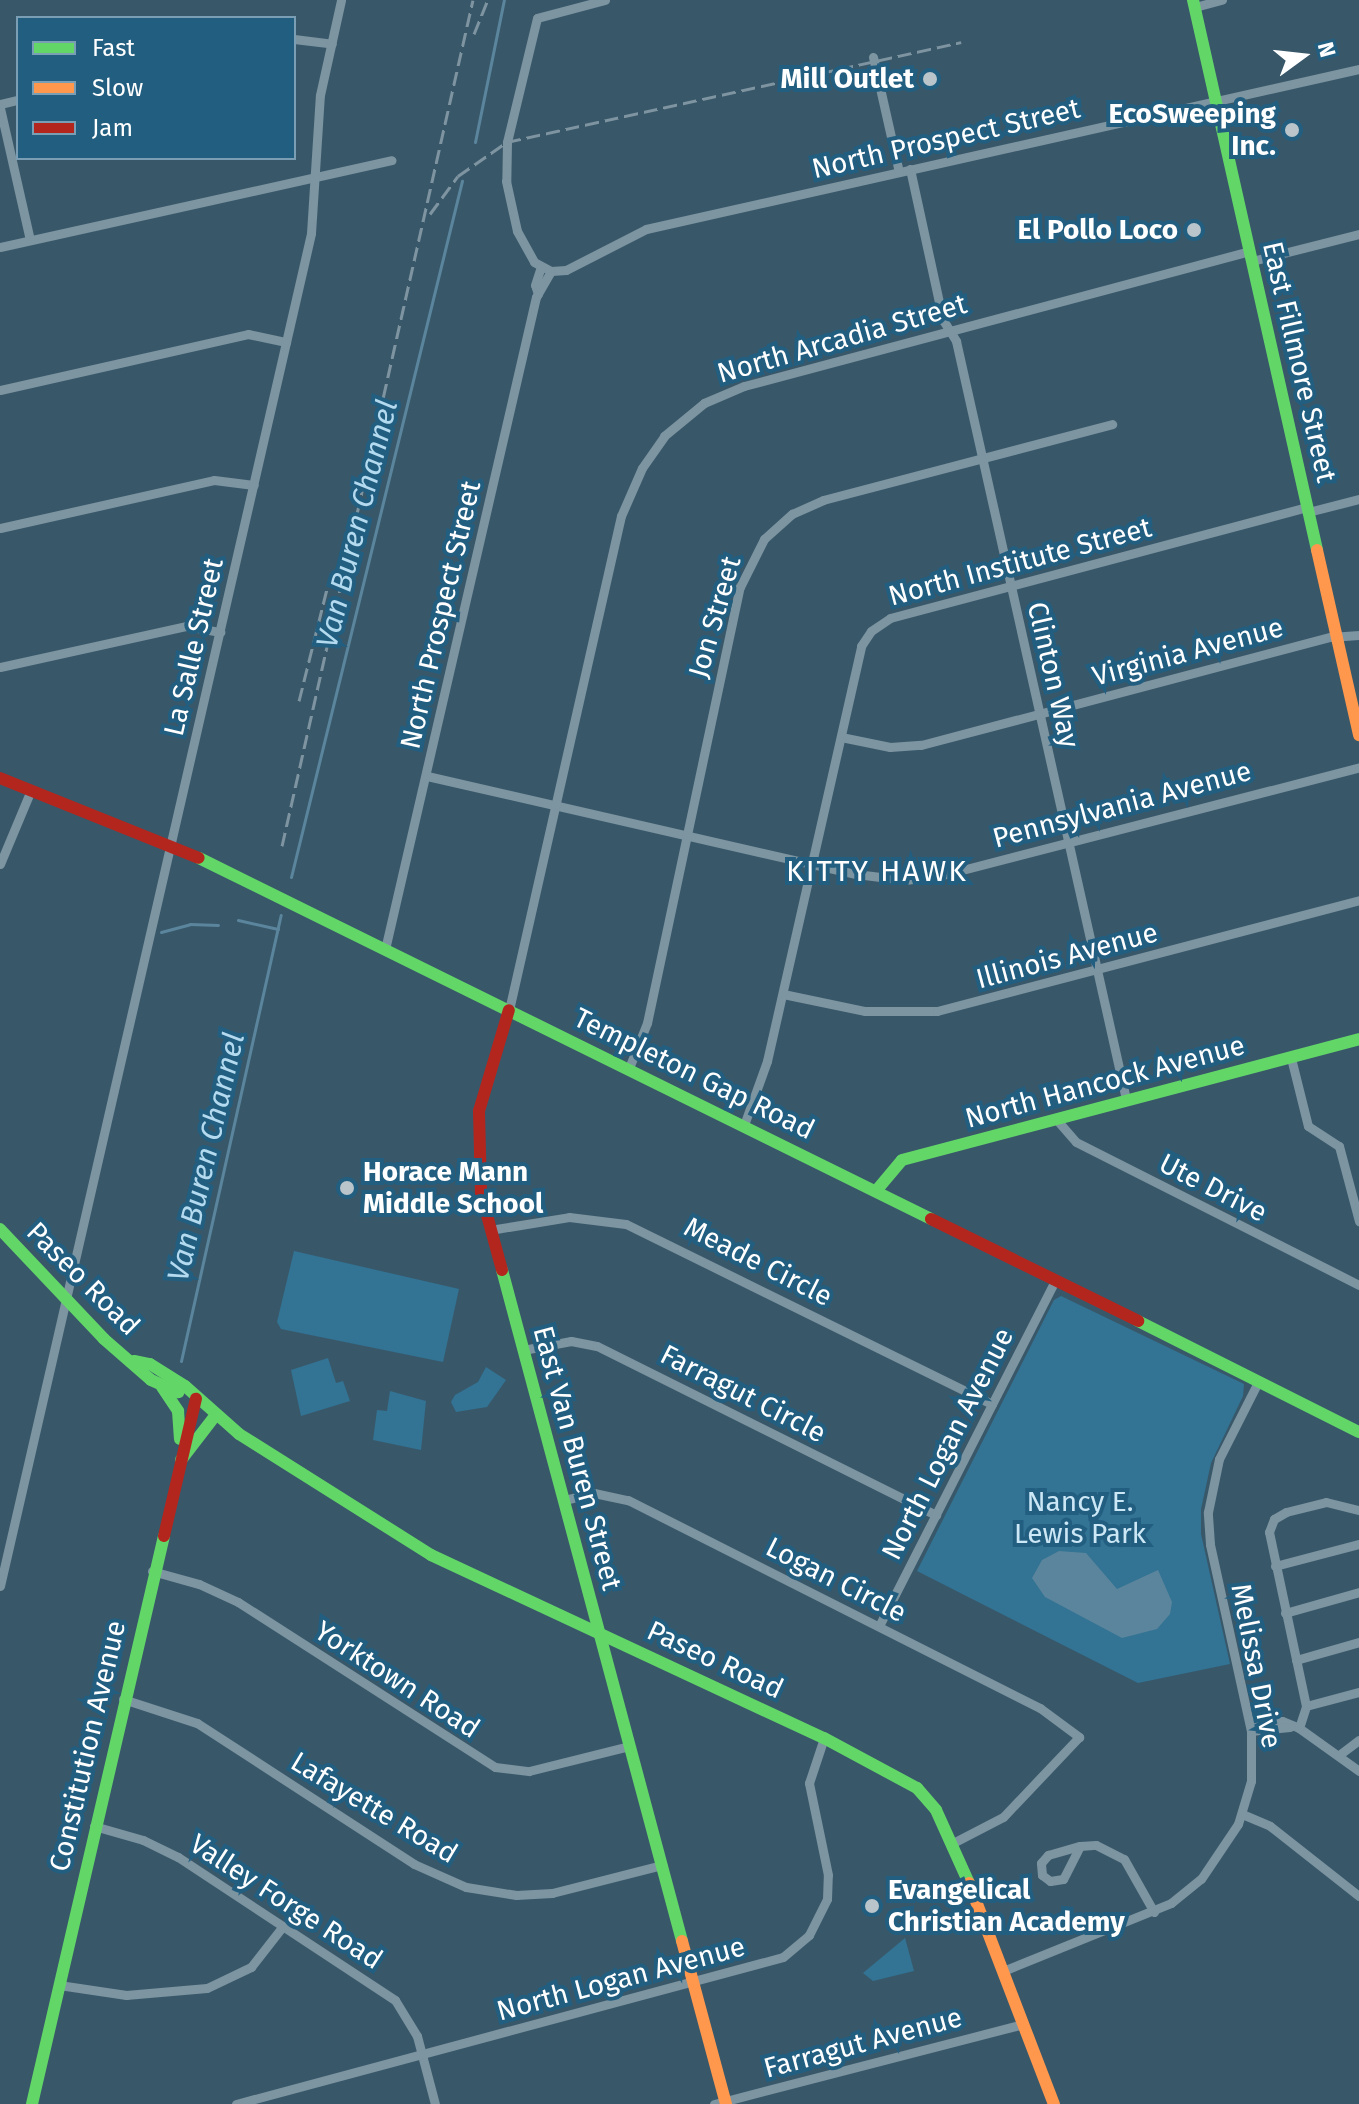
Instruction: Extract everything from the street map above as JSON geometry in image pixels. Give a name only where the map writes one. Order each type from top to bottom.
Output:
[{"type":"street","name":"La Salle Street","points":[[1,1580],[311,233],[320,95],[341,0]]},
{"type":"street","points":[[546,269],[517,231],[505,168],[532,32],[540,14],[605,0]]},
{"type":"street","points":[[1194,4],[1222,0]]},
{"type":"street","name":"East Fillmore Street","points":[[1194,4],[1359,735]]},
{"type":"street","points":[[296,39],[332,44]]},
{"type":"street","points":[[873,57],[899,172]]},
{"type":"street","name":"North Prospect Street","points":[[386,945],[538,294],[535,285],[546,269],[566,270],[646,229],[1216,104],[1359,69]]},
{"type":"street","points":[[0,106],[30,240]]},
{"type":"street","points":[[0,247],[391,160]]},
{"type":"street","name":"Clinton Way","points":[[910,169],[981,457],[1126,1099]]},
{"type":"street","name":"North Arcadia Street","points":[[509,1010],[621,516],[652,451],[691,413],[729,390],[949,331],[1251,256],[1359,234]]},
{"type":"street","points":[[0,390],[248,334],[286,342]]},
{"type":"street","name":"Jon Street","points":[[629,1068],[647,1023],[740,587],[764,539],[792,514],[823,500],[1112,424]]},
{"type":"street","points":[[0,528],[214,480],[254,485]]},
{"type":"street","name":"North Institute Street","points":[[744,1125],[783,994],[861,646],[876,626],[1010,586],[1359,499]]},
{"type":"street","points":[[0,667],[186,626],[220,632]]},
{"type":"street","name":"Virginia Avenue","points":[[841,737],[909,748],[1338,637],[1359,635]]},
{"type":"street","name":"Pennsylvania Avenue","points":[[427,776],[874,878],[921,879],[1359,767]]},
{"type":"street","name":"Templeton Gap Road","points":[[0,778],[170,845],[386,945],[509,1010],[1359,1432]]},
{"type":"street","points":[[0,864],[31,790]]},
{"type":"street","name":"Illinois Avenue","points":[[783,994],[865,1011],[918,1013],[992,999],[1359,900]]},
{"type":"street","name":"East Van Buren Street","points":[[509,1010],[485,1077],[476,1129],[477,1167],[490,1230],[662,1865],[722,2103]]},
{"type":"street","name":"North Hancock Avenue","points":[[876,1191],[902,1160],[1359,1039]]},
{"type":"street","points":[[1291,1058],[1308,1126],[1339,1146],[1359,1221]]},
{"type":"street","name":"Ute Drive","points":[[1056,1119],[1076,1142],[1359,1285]]},
{"type":"street","name":"Meade Circle","points":[[490,1230],[559,1217],[626,1224],[992,1404]]},
{"type":"street","name":"Paseo Road","points":[[0,1229],[64,1300],[134,1361],[151,1380],[196,1399]]},
{"type":"street","name":"North Logan Avenue","points":[[879,1626],[1055,1281]]},
{"type":"street","name":"Farragut Circle","points":[[523,1350],[571,1341],[597,1346],[936,1515]]},
{"type":"street","name":"Paseo Road","points":[[134,1361],[150,1364],[215,1416],[431,1555],[824,1738],[917,1788],[936,1810],[953,1843],[1054,2104]]},
{"type":"street","points":[[151,1380],[175,1402],[181,1446]]},
{"type":"street","name":"Melissa Drive","points":[[1003,1971],[1154,1912],[1201,1879],[1229,1842],[1242,1814],[1251,1781],[1250,1727],[1210,1544],[1208,1512],[1219,1459],[1258,1382]]},
{"type":"street","name":"Constitution Avenue","points":[[32,2104],[176,1467],[196,1399]]},
{"type":"street","points":[[176,1467],[197,1433],[215,1416]]},
{"type":"street","name":"Logan Circle","points":[[564,1500],[594,1493],[628,1500],[1040,1708],[1079,1737],[1003,1817],[953,1843]]},
{"type":"street","points":[[1294,1727],[1306,1706],[1269,1532],[1279,1516],[1326,1502],[1359,1510]]},
{"type":"street","points":[[1275,1566],[1359,1544]]},
{"type":"street","name":"Yorktown Road","points":[[152,1571],[199,1584],[238,1602],[495,1767],[529,1771],[629,1746]]},
{"type":"street","points":[[1285,1613],[1359,1592]]},
{"type":"street","points":[[1296,1660],[1359,1642]]},
{"type":"street","points":[[1306,1706],[1359,1692]]},
{"type":"street","name":"Lafayette Road","points":[[123,1699],[197,1723],[414,1864],[466,1887],[516,1895],[552,1893],[662,1865]]},
{"type":"street","points":[[1250,1727],[1282,1721],[1339,1755],[1359,1771]]},
{"type":"street","name":"North Logan Avenue","points":[[236,2104],[783,1957],[817,1924],[827,1899],[828,1875],[809,1783],[824,1738]]},
{"type":"street","points":[[1339,1755],[1359,1740]]},
{"type":"street","points":[[1242,1814],[1270,1826],[1359,1896]]},
{"type":"street","name":"Valley Forge Road","points":[[94,1826],[161,1848],[395,2000],[412,2024],[435,2104]]},
{"type":"street","points":[[1080,1846],[1063,1879],[1050,1881],[1042,1875],[1041,1863],[1048,1855],[1080,1846],[1096,1845],[1124,1859],[1154,1912]]},
{"type":"street","points":[[59,1985],[126,1995],[207,1988],[251,1967],[283,1926]]},
{"type":"street","name":"Farragut Avenue","points":[[722,2103],[1023,2024]]},
{"type":"green space","points":[[294,1251],[459,1289],[443,1362],[281,1329],[277,1322]]},
{"type":"green space","name":"Nancy E. Lewis Park","points":[[1061,1296],[1244,1384],[1243,1396],[1211,1463],[1201,1509],[1201,1534],[1230,1664],[1138,1683],[917,1571],[1054,1300]]},
{"type":"green space","points":[[328,1358],[336,1383],[343,1381],[350,1401],[301,1416],[291,1370]]},
{"type":"green space","points":[[486,1367],[506,1380],[487,1407],[456,1412],[451,1402],[455,1395],[478,1382]]},
{"type":"green space","points":[[390,1391],[426,1401],[421,1450],[373,1440],[377,1410],[387,1411]]},
{"type":"green space","points":[[905,1938],[914,1971],[873,1981],[863,1973]]},
{"type":"shaded area","points":[[1059,1551],[1086,1553],[1117,1589],[1158,1570],[1172,1602],[1170,1614],[1157,1629],[1122,1638],[1045,1597],[1032,1578],[1042,1560]]},
{"type":"waterway","name":"Van Buren Channel","points":[[475,142],[504,0]]},
{"type":"waterway","name":"Van Buren Channel","points":[[291,877],[462,181]]},
{"type":"waterway","name":"Van Buren Channel","points":[[181,1361],[281,915]]},
{"type":"waterway","points":[[238,920],[278,929]]},
{"type":"waterway","points":[[161,932],[190,924],[218,925]]},
{"type":"railway","points":[[282,846],[473,0]]},
{"type":"railway","points":[[474,34],[488,0]]},
{"type":"railway","points":[[430,214],[458,176],[507,142],[961,42]]},
{"type":"railway","points":[[299,701],[328,585]]},
{"type":"traffic: fast","points":[[1193,0],[1317,550]]},
{"type":"traffic: fast","points":[[199,858],[931,1219]]},
{"type":"traffic: fast","points":[[876,1191],[902,1160],[1359,1039]]},
{"type":"traffic: fast","points":[[0,1229],[104,1339],[151,1380],[178,1392]]},
{"type":"traffic: fast","points":[[502,1270],[682,1941]]},
{"type":"traffic: fast","points":[[1138,1321],[1359,1432]]},
{"type":"traffic: fast","points":[[134,1361],[150,1364],[185,1386],[239,1434],[431,1555],[824,1738],[917,1788],[936,1810],[969,1883]]},
{"type":"traffic: fast","points":[[162,1387],[178,1411],[180,1439]]},
{"type":"traffic: fast","points":[[181,1460],[215,1416]]},
{"type":"traffic: fast","points":[[32,2104],[164,1536]]},
{"type":"traffic: slow","points":[[1317,550],[1359,735]]},
{"type":"traffic: slow","points":[[969,1883],[1054,2104]]},
{"type":"traffic: slow","points":[[682,1941],[726,2104]]},
{"type":"traffic: jam","points":[[0,778],[199,858]]},
{"type":"traffic: jam","points":[[502,1270],[481,1193],[479,1111],[509,1010]]},
{"type":"traffic: jam","points":[[931,1219],[1138,1321]]},
{"type":"traffic: jam","points":[[164,1536],[196,1399]]},
{"type":"place","name":"Mill Outlet","points":[[930,79]]},
{"type":"place","name":"EcoSweeping Inc.","points":[[1292,130]]},
{"type":"place","name":"El Pollo Loco","points":[[1194,230]]},
{"type":"place","name":"Horace Mann Middle School","points":[[347,1188]]},
{"type":"place","name":"Evangelical Christian Academy","points":[[872,1906]]},
{"type":"district","name":"KITTY HAWK","points":[[877,871]]}]
